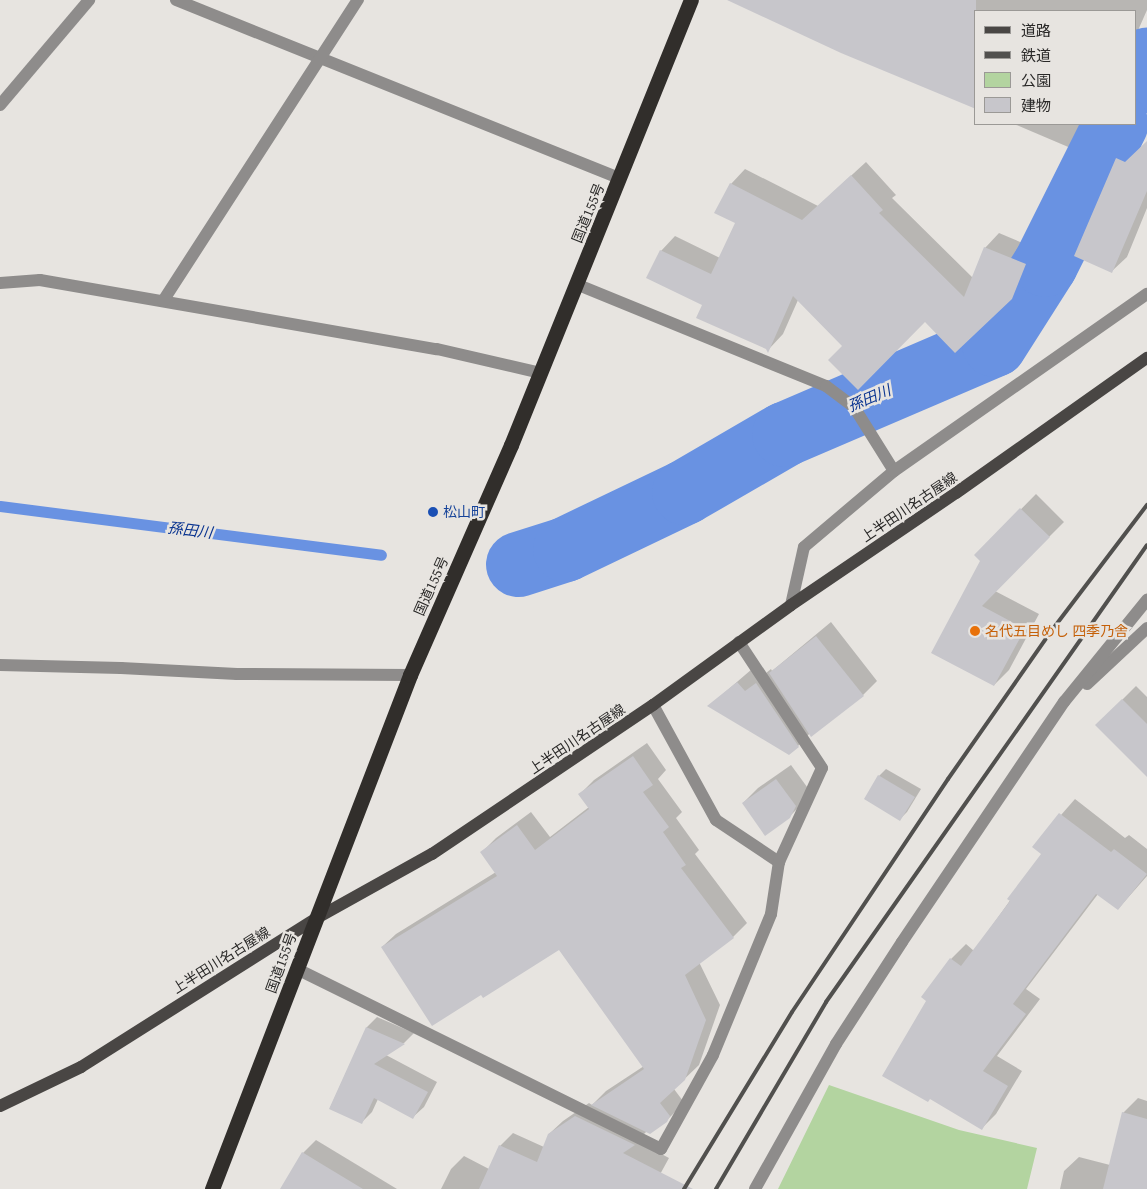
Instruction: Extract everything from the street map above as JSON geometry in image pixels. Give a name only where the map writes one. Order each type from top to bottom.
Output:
[{"type":"highway","name":"国道155号","points":[[212,1189],[410,675],[541,373],[691,0]]},
{"type":"main road","name":"上半田川名古屋線","points":[[0,1106],[80,1067],[315,919],[432,854],[653,706],[791,605],[956,493],[1147,358]]},
{"type":"street","points":[[0,106],[89,0]]},
{"type":"street","points":[[176,0],[322,56],[619,178]]},
{"type":"street","points":[[163,301],[358,0]]},
{"type":"street","points":[[0,283],[40,280],[437,350],[541,373]]},
{"type":"street","points":[[576,284],[826,386],[854,407],[894,471]]},
{"type":"street","points":[[791,605],[804,547],[894,471],[1147,294]]},
{"type":"street","points":[[755,1189],[836,1044],[1064,702],[1147,600]]},
{"type":"street","points":[[1064,702],[1089,682],[1147,628]]},
{"type":"street","points":[[297,969],[481,1062],[661,1149],[713,1055],[771,914],[779,862],[822,768],[739,642]]},
{"type":"street","points":[[0,666],[121,668],[237,674],[410,675]]},
{"type":"street","points":[[653,706],[716,820],[779,862]]},
{"type":"green space","points":[[829,1085],[959,1130],[1037,1148],[1027,1189],[778,1189]]},
{"type":"building","points":[[727,0],[976,0],[976,10],[974,10],[974,108],[841,53]]},
{"type":"building","points":[[1147,141],[1147,191],[1112,273],[1074,256],[1116,158],[1125,162]]},
{"type":"building","points":[[851,175],[883,210],[879,213],[964,297],[984,247],[1026,264],[1012,299],[955,353],[925,322],[858,390],[828,360],[842,346],[793,296],[768,353],[766,349],[696,318],[702,305],[646,278],[660,250],[711,274],[735,223],[714,213],[730,183],[802,220]]},
{"type":"building","points":[[1020,508],[1050,537],[982,606],[1025,629],[994,686],[931,653],[980,561],[974,555]]},
{"type":"building","points":[[816,636],[864,696],[811,737],[769,673]]},
{"type":"building","points":[[737,682],[745,691],[756,683],[799,747],[789,755],[707,706]]},
{"type":"building","points":[[1122,699],[1147,724],[1147,777],[1095,725]]},
{"type":"building","points":[[633,756],[653,785],[643,792],[669,827],[663,832],[686,865],[681,868],[734,938],[685,975],[706,1020],[685,1080],[660,1103],[670,1116],[667,1122],[650,1134],[591,1105],[644,1069],[559,950],[483,998],[481,995],[432,1026],[381,947],[497,876],[480,852],[517,825],[535,850],[589,809],[578,794]]},
{"type":"building","points":[[878,775],[915,797],[900,821],[864,799]]},
{"type":"building","points":[[776,779],[796,806],[790,818],[765,836],[742,803]]},
{"type":"building","points":[[1059,813],[1111,852],[1114,849],[1147,874],[1118,910],[1096,894],[1013,1004],[1026,1014],[983,1071],[1008,1086],[982,1130],[930,1099],[928,1102],[882,1076],[926,1001],[921,997],[950,958],[961,966],[1010,901],[1007,899],[1041,854],[1032,847]]},
{"type":"building","points":[[366,1027],[405,1044],[374,1064],[428,1092],[413,1119],[374,1098],[362,1124],[329,1109]]},
{"type":"building","points":[[1122,1112],[1147,1119],[1147,1189],[1103,1189]]},
{"type":"building","points":[[575,1116],[635,1145],[623,1153],[693,1189],[479,1189],[499,1145],[537,1162],[548,1134]]},
{"type":"building","points":[[302,1152],[320,1163],[363,1189],[280,1189]]},
{"type":"waterway","name":"孫田川","points":[[1137,80],[1147,59]]},
{"type":"waterway","name":"孫田川","points":[[518,564],[565,549],[684,492],[784,434],[994,344],[1045,264],[1114,125]]},
{"type":"waterway","name":"孫田川","points":[[0,506],[381,555]]},
{"type":"railway","points":[[684,1189],[792,1012],[948,779],[1049,634],[1147,505]]},
{"type":"railway","points":[[716,1189],[826,1002],[1147,545]]},
{"type":"place","name":"松山町","points":[[433,512]]},
{"type":"place","name":"名代五目めし 四季乃舎","points":[[975,631]]}]
